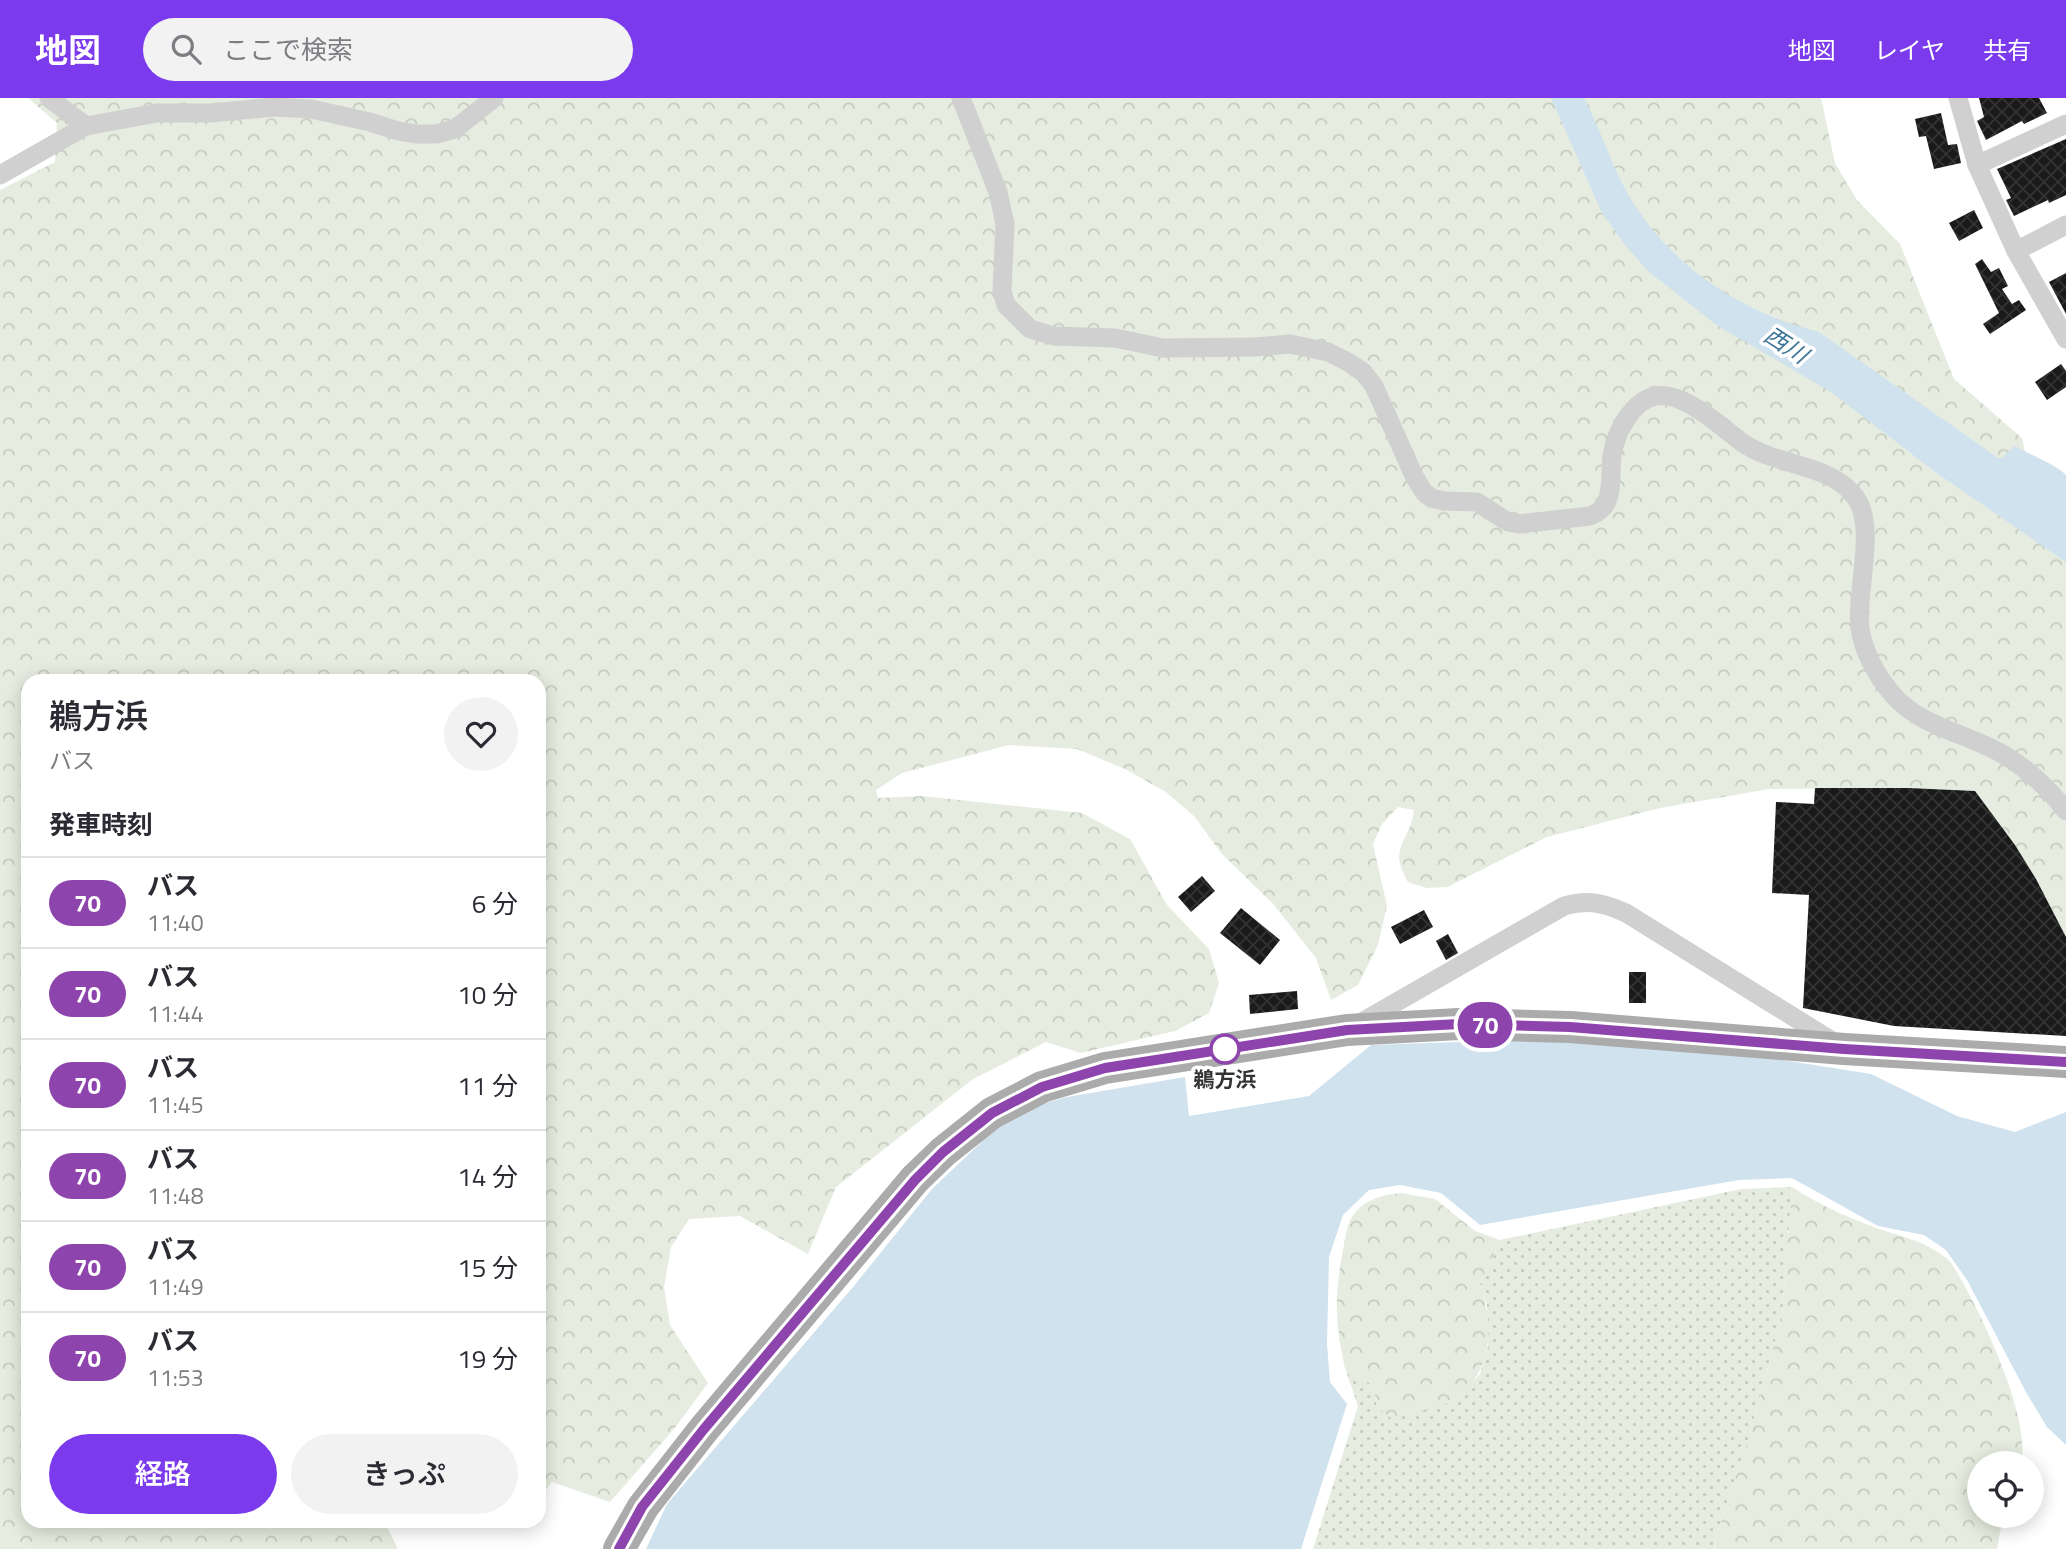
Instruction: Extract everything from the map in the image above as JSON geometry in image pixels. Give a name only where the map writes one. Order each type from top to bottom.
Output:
[{"type":"main road","points":[[620,1549],[642,1507],[696,1438],[907,1189],[943,1152],[992,1113],[1042,1087],[1105,1068],[1347,1030],[1459,1024],[1570,1027],[1844,1049],[2066,1062]]},
{"type":"street","points":[[49,98],[86,126]]},
{"type":"street","points":[[0,175],[86,126],[158,113],[210,113],[274,107],[311,109],[370,121],[398,131],[436,134],[455,129],[494,98]]},
{"type":"street","points":[[961,98],[1000,202],[1004,224],[1002,291],[1006,305],[1030,329],[1054,336],[1115,338],[1163,348],[1290,344],[1328,352],[1363,372],[1374,386],[1414,476],[1424,492],[1431,498],[1444,501],[1477,502],[1508,522],[1518,524],[1596,514],[1606,503],[1614,447],[1629,414],[1638,403],[1647,398],[1659,395],[1676,398],[1699,410],[1747,446],[1767,457],[1832,478],[1854,495],[1864,517],[1865,530],[1859,594],[1860,630],[1879,679],[1906,709],[1925,721],[1991,748],[2024,766],[2066,811]]},
{"type":"street","points":[[1958,98],[1976,165],[2016,251],[2063,329]]},
{"type":"street","points":[[1976,165],[2066,124]]},
{"type":"street","points":[[2016,251],[2066,225]]},
{"type":"street","points":[[1347,1030],[1564,906],[1591,901],[1626,912],[1844,1049]]},
{"type":"green space","points":[[28,98],[1821,98],[1835,163],[1857,200],[1900,244],[1954,379],[2022,438],[2046,545],[2066,560],[2066,937],[2015,845],[1974,791],[1909,788],[1769,789],[1660,808],[1547,837],[1447,887],[1426,888],[1408,882],[1402,870],[1400,852],[1414,810],[1398,807],[1382,824],[1373,844],[1387,906],[1378,945],[1358,985],[1331,1000],[1316,958],[1274,905],[1221,853],[1195,817],[1166,792],[1125,769],[1077,749],[1009,745],[902,773],[876,790],[878,798],[922,796],[1082,813],[1130,839],[1167,905],[1209,949],[1219,983],[1209,1013],[1175,1031],[1081,1053],[1046,1042],[973,1079],[836,1187],[808,1254],[740,1216],[689,1219],[671,1247],[664,1287],[670,1325],[708,1383],[674,1429],[610,1502],[552,1482],[546,1489],[546,674],[21,674],[21,1528],[388,1528],[398,1549],[0,1549],[0,190],[55,162],[57,123]]},
{"type":"green space","points":[[1792,1187],[1782,1317],[1714,1549],[1313,1549],[1358,1406],[1345,1368],[1373,1385],[1377,1407],[1452,1401],[1480,1374],[1488,1346],[1487,1305],[1480,1283],[1500,1240],[1741,1189]]},
{"type":"green space","points":[[1792,1187],[1845,1216],[1928,1246],[1949,1261],[1962,1280],[1987,1331],[2019,1419],[2022,1451],[1967,1451],[1967,1528],[2001,1528],[1997,1549],[1714,1549],[1782,1317]]},
{"type":"green space","points":[[1401,1193],[1435,1199],[1475,1231],[1500,1240],[1480,1283],[1485,1299],[1488,1331],[1483,1362],[1476,1376],[1467,1389],[1447,1403],[1391,1418],[1377,1407],[1373,1385],[1345,1368],[1339,1337],[1337,1296],[1343,1250],[1351,1219],[1366,1203],[1379,1197]]},
{"type":"water","name":"西川","points":[[1551,98],[1584,98],[1620,180],[1643,217],[1662,241],[1708,281],[1761,312],[1819,332],[1998,458],[2002,458],[2015,446],[2066,475],[2066,562],[1938,474],[1831,392],[1718,326],[1649,272],[1625,245],[1601,211]]},
{"type":"water","points":[[1549,1039],[1757,1056],[1871,1074],[1957,1116],[2015,1132],[2066,1112],[2066,1445],[2047,1427],[1967,1280],[1946,1250],[1924,1235],[1878,1226],[1792,1178],[1739,1180],[1480,1225],[1441,1193],[1400,1185],[1369,1190],[1343,1215],[1329,1257],[1327,1344],[1330,1382],[1347,1404],[1301,1549],[646,1549],[667,1504],[853,1287],[932,1189],[1012,1113],[1067,1097],[1185,1077],[1189,1116],[1309,1096],[1371,1045]]},
{"type":"building","points":[[1979,98],[2039,98],[2047,113],[2024,124],[2022,121],[1986,140],[1977,121],[1984,117]]},
{"type":"building","points":[[1941,113],[1948,145],[1957,144],[1961,163],[1934,169],[1926,136],[1919,137],[1915,119]]},
{"type":"building","points":[[2066,139],[2066,195],[2049,203],[2048,200],[2014,216],[2006,200],[2011,198],[1997,169]]},
{"type":"building","points":[[1974,210],[1983,228],[1959,241],[1949,223]]},
{"type":"building","points":[[1982,259],[1991,272],[1999,268],[2008,286],[2002,289],[2012,304],[2019,300],[2026,310],[1990,334],[1983,324],[1999,313],[1975,264]]},
{"type":"building","points":[[2066,273],[2066,314],[2049,282]]},
{"type":"building","points":[[2061,364],[2066,371],[2066,387],[2047,400],[2035,382]]},
{"type":"building","points":[[1815,788],[1975,791],[2015,845],[2066,937],[2066,1036],[1894,1026],[1803,1008],[1809,895],[1772,893],[1776,802],[1814,804]]},
{"type":"building","points":[[1202,876],[1215,891],[1191,912],[1178,897]]},
{"type":"building","points":[[1241,908],[1280,940],[1260,965],[1220,933]]},
{"type":"building","points":[[1424,910],[1433,927],[1400,944],[1391,927]]},
{"type":"building","points":[[1448,934],[1458,953],[1446,960],[1436,941]]},
{"type":"building","points":[[1629,972],[1646,972],[1646,1003],[1629,1003]]},
{"type":"building","points":[[1297,991],[1298,1009],[1250,1014],[1249,995]]},
{"type":"bus line","name":"70","points":[[619,1549],[642,1507],[704,1429],[915,1180],[943,1152],[992,1113],[1042,1087],[1069,1077],[1105,1068],[1347,1030],[1459,1024],[1570,1027],[1844,1049],[2066,1062]]},
{"type":"place","name":"鵜方浜","points":[[1225,1049]]}]
